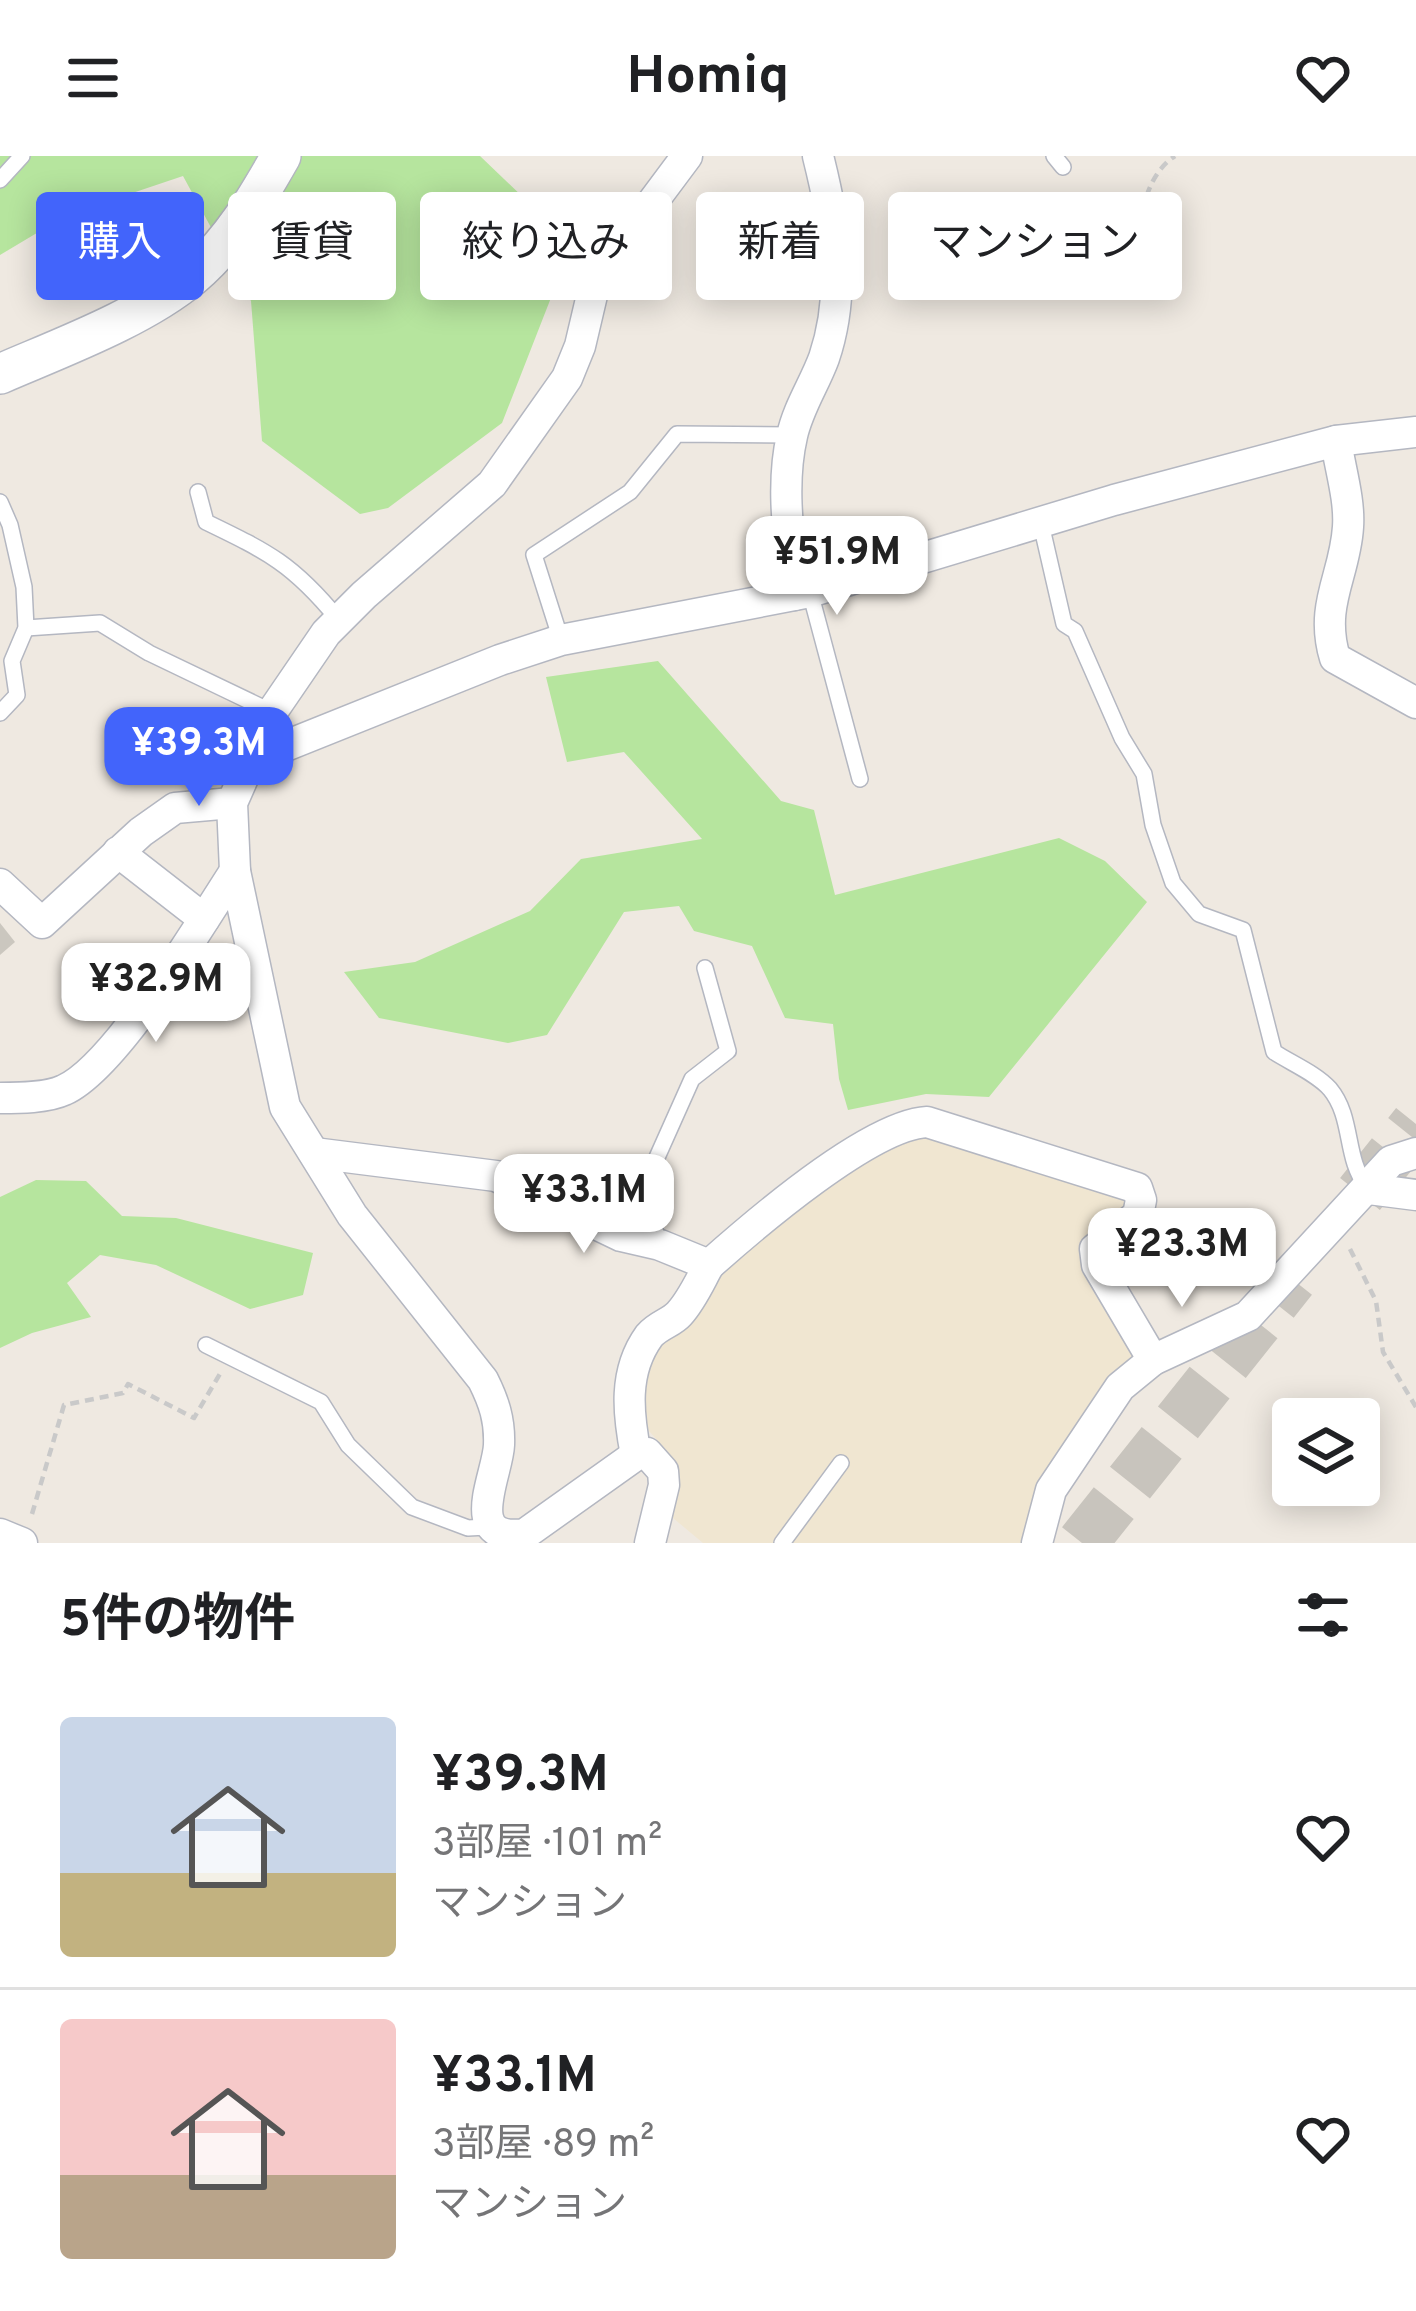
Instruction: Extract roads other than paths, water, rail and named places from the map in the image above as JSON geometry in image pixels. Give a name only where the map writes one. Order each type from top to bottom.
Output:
[{"type":"street","points":[[0,374],[104,328],[189,278],[248,214],[281,156]]},
{"type":"street","points":[[650,1543],[664,1485],[663,1471],[646,1453],[636,1455],[525,1534],[510,1540],[496,1537],[487,1527],[485,1512],[499,1450],[496,1404],[483,1380],[352,1214],[285,1107],[235,872],[232,803],[272,712],[338,619],[492,484],[567,378],[596,278],[687,156]]},
{"type":"street","points":[[802,593],[787,510],[792,435],[823,360],[835,314],[838,261],[818,156]]},
{"type":"street","points":[[248,761],[561,640],[802,593],[1114,500],[1336,441],[1416,432]]},
{"type":"street","points":[[1336,441],[1348,526],[1329,605],[1335,658],[1416,703]]},
{"type":"street","points":[[0,884],[42,923],[175,808],[232,803]]},
{"type":"street","points":[[118,853],[204,919]]},
{"type":"street","points":[[0,1098],[62,1092],[91,1073],[117,1044],[235,872]]},
{"type":"street","points":[[636,1455],[627,1412],[632,1373],[646,1340],[677,1317],[709,1265],[811,1184],[891,1130],[910,1123],[927,1122],[1137,1188],[1138,1215],[1095,1249],[1097,1265],[1153,1360]]},
{"type":"street","points":[[314,1153],[496,1177],[621,1236],[709,1265]]},
{"type":"street","points":[[1037,1543],[1051,1490],[1120,1387],[1153,1360],[1248,1316],[1391,1161],[1416,1153]]},
{"type":"street","points":[[1366,1192],[1416,1195]]},
{"type":"street","points":[[0,1534],[26,1532]]},
{"type":"lane","points":[[0,180],[22,156]]},
{"type":"lane","points":[[561,640],[534,555],[630,491],[677,434],[792,435]]},
{"type":"lane","points":[[198,491],[206,522],[272,554],[305,580],[338,619]]},
{"type":"lane","points":[[0,502],[24,586],[26,628],[12,662],[17,695],[0,713]]},
{"type":"lane","points":[[1041,524],[1064,624],[1076,631],[1122,738],[1144,774],[1173,883],[1199,914],[1243,930],[1274,1052],[1328,1086],[1343,1111],[1355,1172],[1366,1192]]},
{"type":"lane","points":[[802,593],[860,779]]},
{"type":"lane","points":[[26,628],[100,623],[149,653],[272,712]]},
{"type":"lane","points":[[659,1245],[642,1191],[692,1079],[728,1051],[705,968]]},
{"type":"lane","points":[[206,1346],[321,1402],[348,1445],[412,1507],[468,1528],[487,1527]]},
{"type":"lane","points":[[782,1543],[841,1463]]},
{"type":"tunnel","points":[[1360,1194],[1416,1124]]},
{"type":"tunnel","points":[[1082,1543],[1292,1279]]}]
